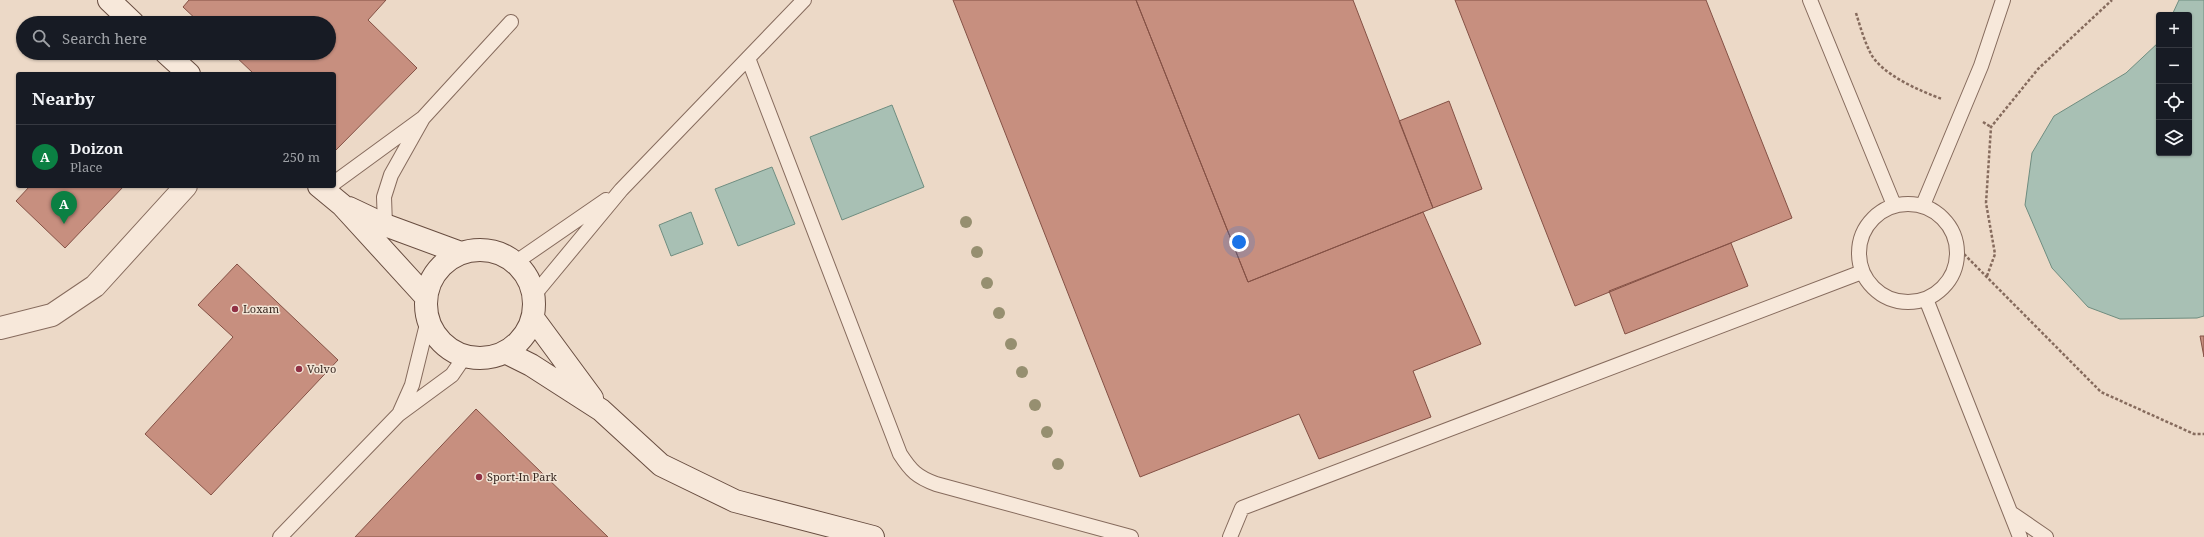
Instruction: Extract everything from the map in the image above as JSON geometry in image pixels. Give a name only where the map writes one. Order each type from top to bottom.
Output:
[{"type":"main road","points":[[109,1],[125,16]]},
{"type":"main road","points":[[174,60],[187,72]]},
{"type":"main road","points":[[0,328],[52,315],[95,286],[184,188]]},
{"type":"main road","points":[[328,188],[426,297]]},
{"type":"main road","points":[[342,205],[385,225],[461,253]]},
{"type":"main road","points":[[475,249],[490,250],[504,255],[516,262],[528,277],[534,295],[533,318],[523,338],[506,352],[486,358],[465,356],[442,343],[428,320],[426,297],[432,279],[444,263],[461,253],[475,249]]},
{"type":"main road","points":[[533,318],[601,410]]},
{"type":"main road","points":[[506,352],[531,365],[601,410],[661,465],[735,501],[873,537]]},
{"type":"lane","points":[[534,295],[621,190],[804,0]]},
{"type":"lane","points":[[1810,0],[1894,206]]},
{"type":"lane","points":[[1923,205],[1964,108],[2003,0]]},
{"type":"lane","points":[[336,179],[423,118],[511,22]]},
{"type":"lane","points":[[748,58],[900,454],[909,468],[920,478],[936,484],[1131,537]]},
{"type":"lane","points":[[385,225],[384,197],[391,175],[423,118]]},
{"type":"lane","points":[[516,262],[621,190]]},
{"type":"lane","points":[[1908,203],[1923,205],[1935,211],[1946,221],[1953,233],[1957,246],[1956,263],[1950,278],[1940,290],[1926,299],[1911,302],[1896,301],[1882,295],[1870,285],[1862,272],[1858,256],[1860,240],[1867,225],[1879,213],[1894,206],[1908,203]]},
{"type":"lane","points":[[1230,537],[1242,508],[1862,272]]},
{"type":"lane","points":[[1926,299],[2020,537]]},
{"type":"lane","points":[[399,414],[412,385],[428,320]]},
{"type":"lane","points":[[280,537],[399,414],[452,375],[465,356]]},
{"type":"lane","points":[[2011,513],[2046,537]]},
{"type":"path","points":[[1987,276],[1995,254],[1986,203],[1991,127],[2038,69],[2112,0]]},
{"type":"path","points":[[1856,14],[1870,53],[1882,67],[1921,91],[1964,108]]},
{"type":"path","points":[[1957,246],[2101,392],[2194,434],[2204,434]]},
{"type":"shaded area","points":[[2179,0],[2204,0],[2204,316],[2197,318],[2120,319],[2088,307],[2052,268],[2025,205],[2032,153],[2054,116],[2126,73],[2156,45],[2156,156],[2192,156],[2192,12],[2173,12]]},
{"type":"shaded area","points":[[892,105],[924,187],[842,220],[810,137]]},
{"type":"shaded area","points":[[772,167],[795,224],[738,246],[715,189]]},
{"type":"shaded area","points":[[691,212],[703,244],[671,256],[659,225]]},
{"type":"building","points":[[189,0],[386,0],[368,20],[417,68],[336,150],[336,72],[252,72],[239,60],[336,60],[336,16],[193,16],[183,7]]},
{"type":"building","points":[[953,0],[1136,0],[1248,282],[1423,212],[1481,344],[1413,371],[1431,417],[1319,459],[1299,414],[1140,477]]},
{"type":"building","points":[[1136,0],[1353,0],[1433,208],[1248,282]]},
{"type":"building","points":[[1455,0],[1706,0],[1792,218],[1575,306]]},
{"type":"building","points":[[1449,101],[1482,189],[1433,208],[1399,121]]},
{"type":"building","points":[[28,188],[122,188],[65,248],[16,201]]},
{"type":"building","points":[[1731,243],[1748,286],[1625,334],[1609,291]]},
{"type":"building","points":[[237,264],[338,360],[211,495],[145,434],[233,337],[198,305]]},
{"type":"building","points":[[2200,336],[2204,336],[2204,357]]},
{"type":"building","name":"Sport-In Park","points":[[476,409],[608,537],[355,537]]},
{"type":"place","name":"Doizon","points":[[64,224]]},
{"type":"place","name":"Loxam","points":[[235,309]]},
{"type":"place","name":"Volvo","points":[[299,369]]},
{"type":"place","name":"Sport-In Park","points":[[479,477]]}]
